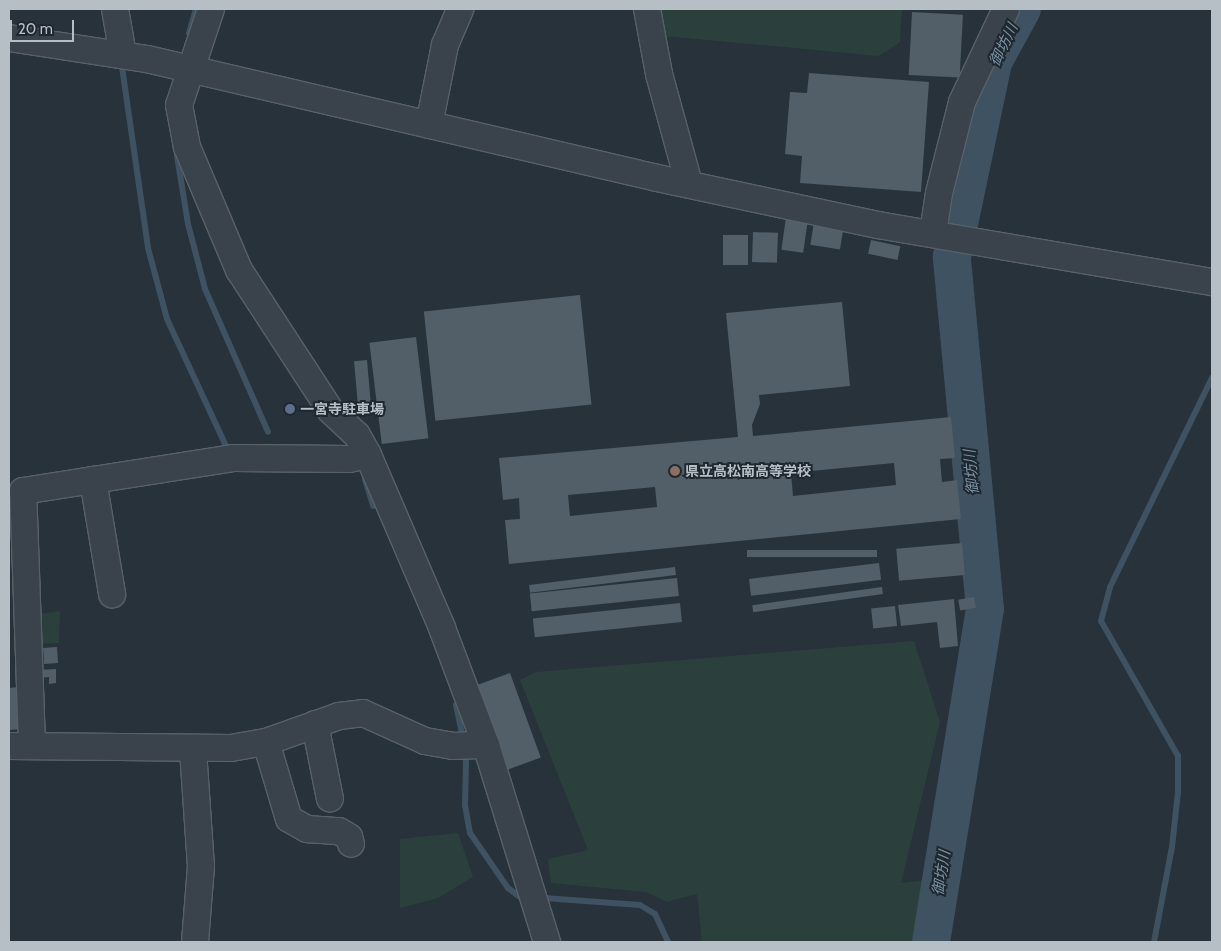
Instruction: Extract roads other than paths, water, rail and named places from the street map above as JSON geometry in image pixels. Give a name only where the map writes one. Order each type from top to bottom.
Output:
[{"type":"street","points":[[115,9],[123,55]]},
{"type":"street","points":[[211,9],[179,105],[181,130],[238,270],[331,411],[357,435],[368,455],[442,628],[486,745],[547,942]]},
{"type":"street","points":[[429,125],[445,45],[460,9]]},
{"type":"street","points":[[647,9],[659,74],[689,184]]},
{"type":"street","points":[[935,233],[939,194],[962,102],[1006,9]]},
{"type":"street","points":[[9,38],[123,55],[689,184],[878,225],[972,239],[1212,282]]},
{"type":"street","points":[[368,455],[349,459],[234,458],[23,491],[26,646],[20,745],[193,750],[231,748],[266,742],[315,724],[363,713],[425,742],[453,746],[486,745]]},
{"type":"street","points":[[93,480],[112,594]]},
{"type":"street","points":[[315,724],[330,800]]},
{"type":"street","points":[[266,742],[289,819],[307,829],[339,831],[349,837],[351,844]]},
{"type":"street","points":[[193,750],[201,866],[195,942]]},
{"type":"waterway","points":[[189,33],[196,9]]},
{"type":"waterway","name":"御坊川","points":[[931,942],[985,609],[952,257],[993,62],[1022,9]]},
{"type":"waterway","points":[[122,67],[148,248],[167,319],[227,448],[231,448]]},
{"type":"waterway","points":[[177,156],[188,224],[205,289],[268,432]]},
{"type":"waterway","points":[[1154,942],[1172,847],[1178,792],[1178,756],[1101,621],[1110,587],[1212,378]]},
{"type":"waterway","points":[[365,479],[373,506]]},
{"type":"waterway","points":[[456,705],[462,734]]},
{"type":"waterway","points":[[466,759],[465,805],[470,833],[508,888],[520,897]]},
{"type":"waterway","points":[[544,898],[640,905],[655,914],[668,942]]},
{"type":"place","name":"一宮寺駐車場","points":[[290,409]]},
{"type":"place","name":"県立高松南高等学校","points":[[675,471]]}]
